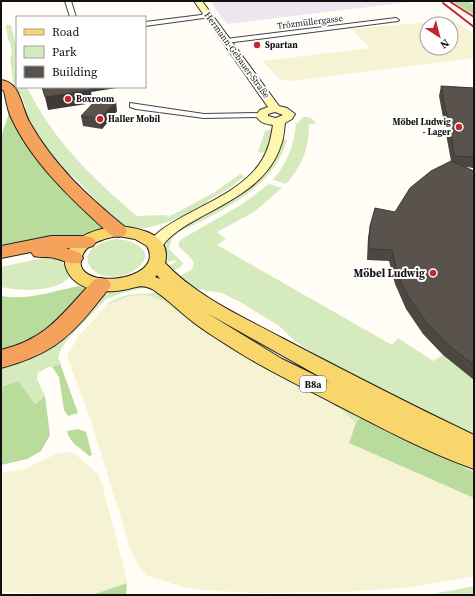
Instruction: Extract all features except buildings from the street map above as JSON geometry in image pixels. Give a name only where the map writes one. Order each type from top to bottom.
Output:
[{"type":"highway","points":[[1,83],[10,89],[14,108],[19,118],[31,139],[48,162],[85,203],[118,231]]},
{"type":"highway","points":[[1,252],[45,242],[86,242]]},
{"type":"highway","points":[[1,261],[50,251],[62,253],[73,258]]},
{"type":"highway","points":[[1,359],[27,350],[53,336],[71,320],[101,285]]},
{"type":"main road","points":[[118,231],[137,233],[150,239],[156,245],[159,254],[156,264],[150,272],[141,278],[129,283],[115,286],[101,285],[90,282],[76,272],[73,265],[73,258],[86,242],[95,236],[118,231]]},
{"type":"main road","name":"B8a","points":[[156,264],[169,278],[194,297],[251,330],[351,384],[474,446]]},
{"type":"main road","name":"B8a","points":[[141,278],[158,285],[205,321],[275,364],[426,440],[474,459]]},
{"type":"street","points":[[68,1],[73,16]]},
{"type":"street","name":"Hermann-Gebauer-Straße","points":[[198,1],[275,108]]},
{"type":"street","points":[[146,24],[209,16]]},
{"type":"street","name":"Trözmüllergasse","points":[[226,40],[396,20]]},
{"type":"street","points":[[133,105],[136,107],[204,116],[262,115]]},
{"type":"street","name":"Hermann-Gebauer-Straße","points":[[275,108],[283,110],[289,114],[287,119],[279,122],[266,120],[262,115],[266,110],[275,108]]},
{"type":"street","name":"Hermann-Gebauer-Straße","points":[[137,233],[153,231],[184,220],[240,190],[256,176],[271,156],[278,136],[279,122]]},
{"type":"street","name":"Hermann-Gebauer-Straße","points":[[156,245],[159,239],[184,220]]},
{"type":"shaded area","points":[[210,1],[418,1],[227,24]]},
{"type":"shaded area","points":[[419,23],[419,56],[459,56],[459,24],[474,34],[474,58],[290,81],[279,79],[263,61],[370,48],[351,29]]},
{"type":"shaded area","points":[[143,295],[154,297],[163,301],[200,328],[244,356],[339,408],[356,423],[349,443],[474,498],[474,576],[413,587],[347,592],[253,593],[202,590],[183,587],[148,576],[139,567],[131,551],[91,421],[67,356],[78,337],[105,307],[117,300],[130,296]]},
{"type":"shaded area","points":[[66,452],[75,454],[98,474],[102,484],[127,583],[92,595],[1,592],[1,473],[25,469],[58,453]]},
{"type":"green space","points":[[452,1],[468,1],[474,5],[474,15]]},
{"type":"green space","points":[[6,25],[11,25],[16,45],[16,88],[28,88],[49,124],[75,158],[105,188],[137,216],[166,215],[168,217],[215,192],[240,174],[245,176],[228,189],[207,201],[208,204],[178,218],[143,228],[123,226],[96,205],[96,200],[75,178],[61,168],[32,127],[23,112],[26,108],[21,95],[14,88],[10,57],[12,54],[10,42],[8,40]]},
{"type":"green space","points":[[10,111],[88,214],[104,229],[82,236],[48,236],[1,245],[1,136]]},
{"type":"green space","points":[[304,117],[311,118],[316,124],[309,124],[308,141],[304,157],[286,184],[273,180],[286,161],[292,147],[296,124]]},
{"type":"green space","points":[[272,130],[266,153],[258,152],[265,131]]},
{"type":"green space","points":[[284,139],[287,140],[274,168],[253,189],[228,206],[202,221],[182,230],[172,238],[169,249],[183,263],[182,266],[170,273],[165,267],[176,262],[174,260],[165,264],[165,245],[170,238],[186,226],[226,204],[249,188],[264,174],[276,158]]},
{"type":"green space","points":[[269,184],[282,188],[254,212],[217,232],[226,239],[217,245],[392,345],[398,338],[433,361],[443,355],[474,380],[474,435],[351,377],[296,342],[279,326],[240,302],[222,293],[191,288],[177,278],[192,269],[194,263],[178,246],[180,240],[241,205]]},
{"type":"green space","points":[[117,239],[137,244],[142,248],[145,252],[145,257],[142,263],[136,269],[123,276],[110,277],[99,274],[91,268],[87,260],[90,252],[99,244]]},
{"type":"green space","points":[[48,257],[58,259],[63,263],[70,276],[64,282],[48,288],[28,290],[1,287],[1,267]]},
{"type":"green space","points":[[79,286],[87,289],[60,325],[1,355],[1,296],[21,297],[40,295]]},
{"type":"green space","points":[[144,286],[148,287],[125,292],[106,299],[67,340],[60,351],[58,358],[61,364],[48,367],[38,373],[37,379],[45,396],[35,404],[18,381],[1,387],[1,368],[34,356],[58,343],[70,334],[93,304],[101,297],[119,290]]},
{"type":"green space","points":[[158,291],[361,417],[356,423],[339,408],[244,356],[200,328],[163,301],[154,297],[143,295],[130,296],[104,306],[123,296]]},
{"type":"green space","points":[[61,364],[78,413],[68,416],[64,410],[59,377],[52,367]]},
{"type":"green space","points":[[18,381],[35,404],[45,396],[50,435],[41,451],[27,459],[1,465],[1,387]]},
{"type":"green space","points":[[361,417],[474,472],[474,498],[349,443],[356,423]]},
{"type":"green space","points":[[78,429],[86,432],[92,455],[89,456],[70,439],[67,431]]},
{"type":"green space","points":[[127,583],[126,595],[92,595]]},
{"type":"green space","points":[[474,586],[474,595],[428,595]]},
{"type":"railway","points":[[449,1],[474,17]]},
{"type":"railway","points":[[443,3],[474,27]]},
{"type":"place","name":"Spartan","points":[[257,45]]},
{"type":"place","name":"Boxroom","points":[[68,99]]},
{"type":"place","name":"Haller Mobil","points":[[100,119]]},
{"type":"place","name":"Möbel Ludwig - Lager","points":[[459,127]]},
{"type":"place","name":"Möbel Ludwig","points":[[433,273]]}]
